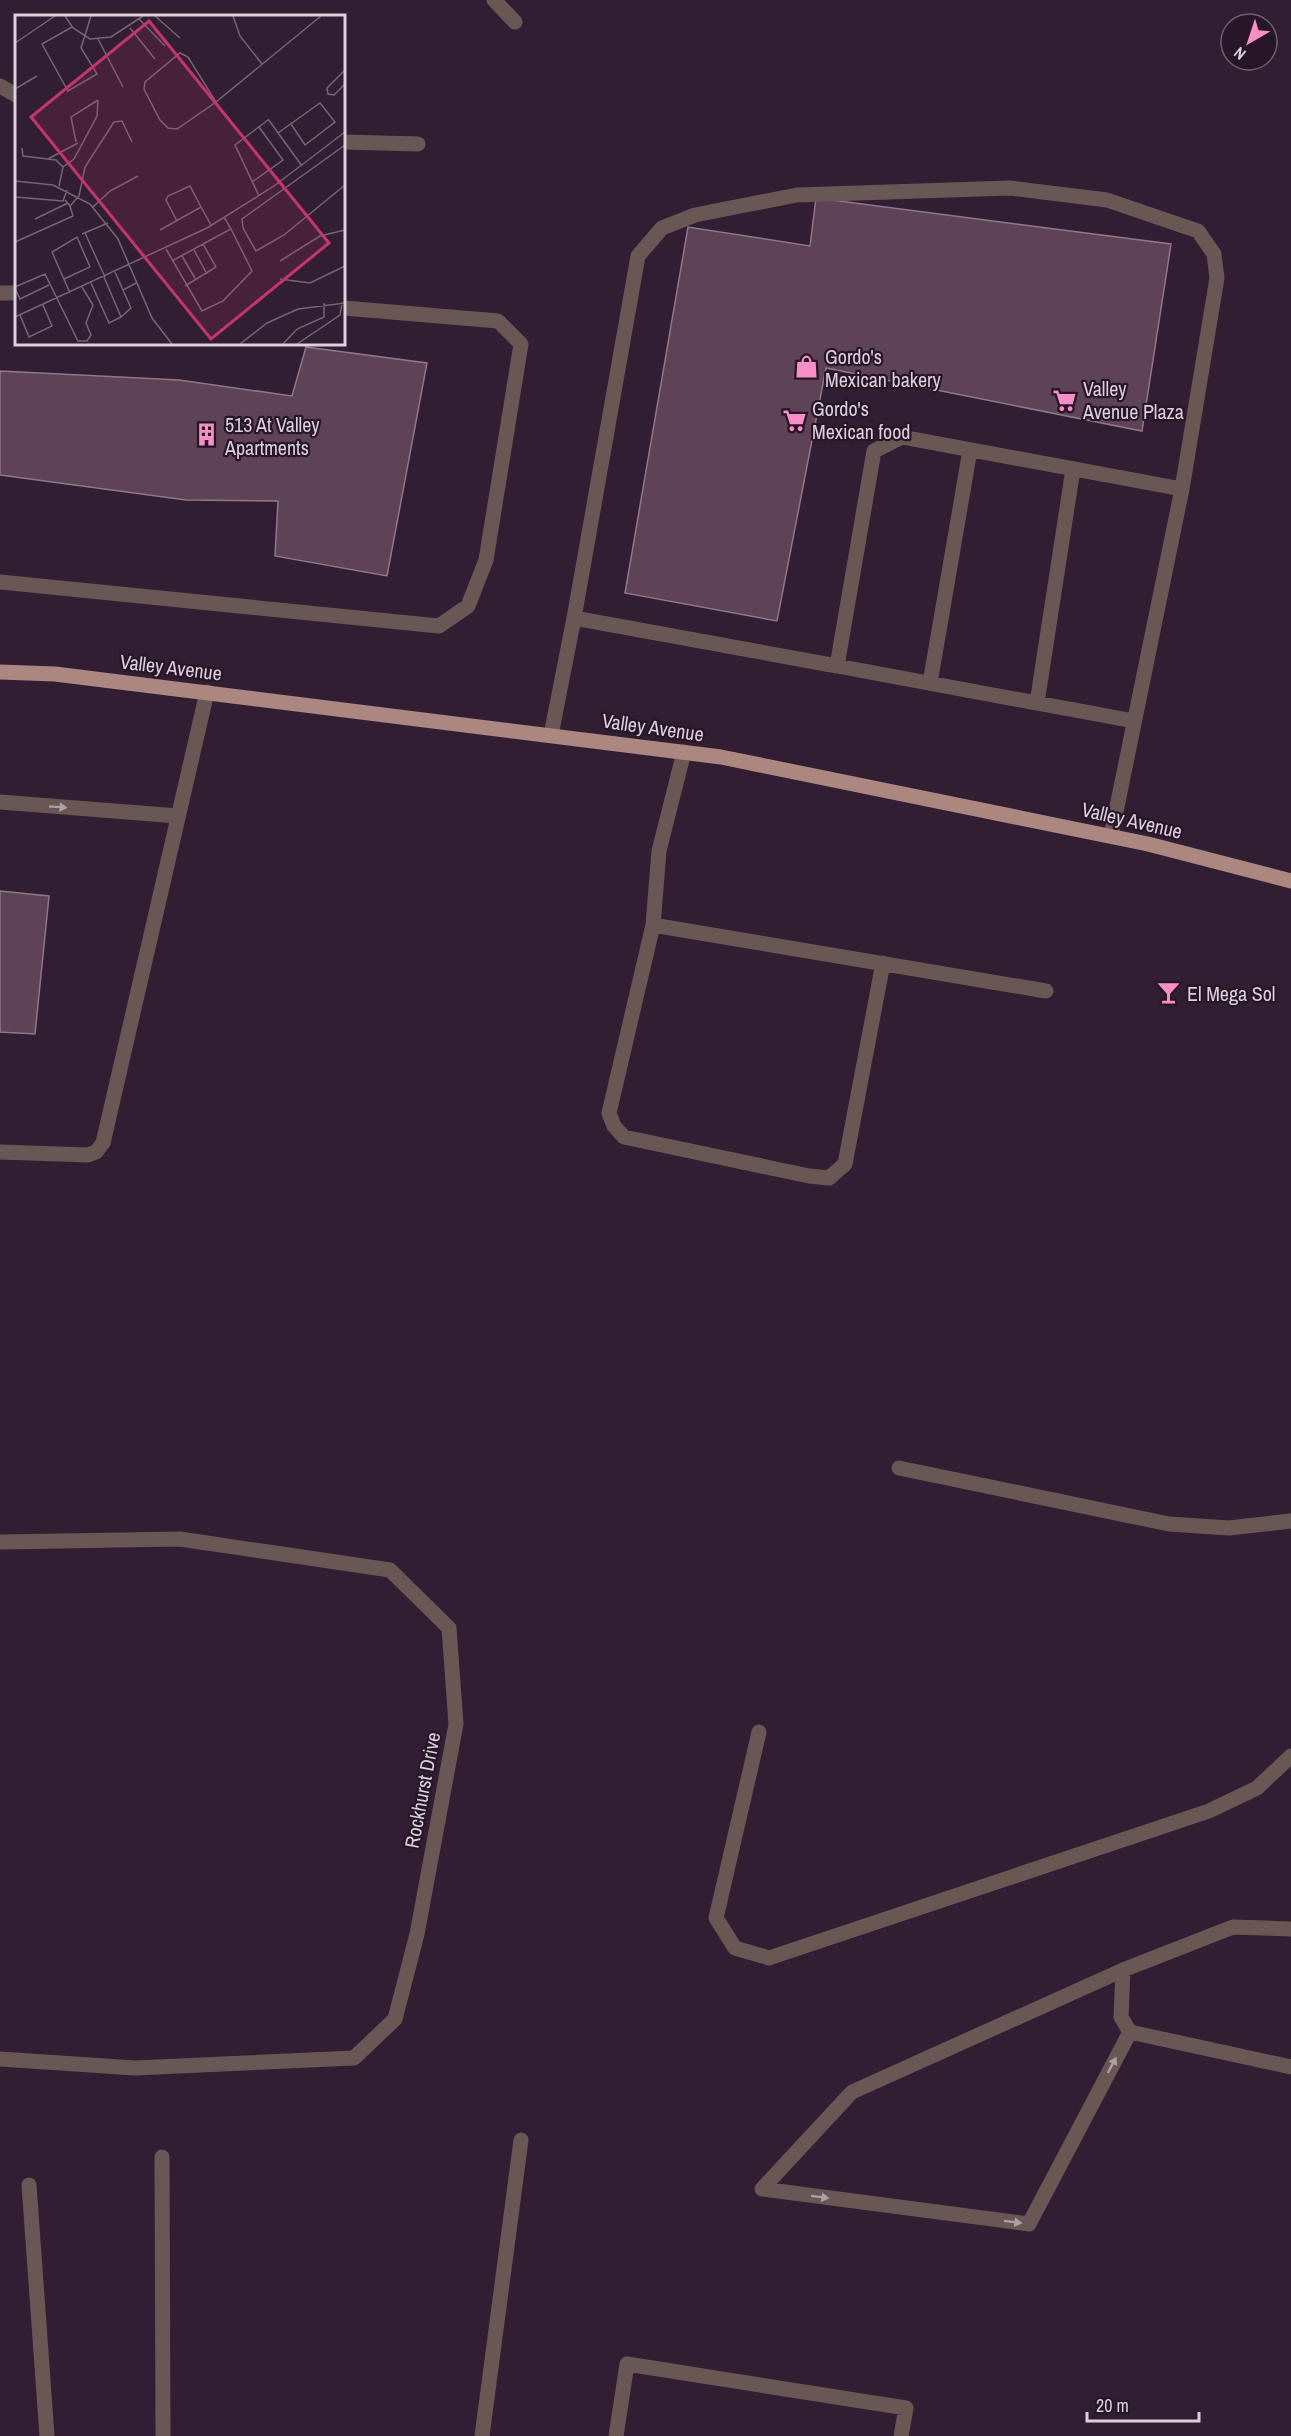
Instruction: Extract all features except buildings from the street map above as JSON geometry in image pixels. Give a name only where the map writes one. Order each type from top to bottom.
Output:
[{"type":"main road","name":"Valley Avenue","points":[[0,672],[55,674],[721,757],[1111,836],[1291,882]]},
{"type":"street","points":[[494,0],[515,22]]},
{"type":"street","points":[[0,86],[15,94]]},
{"type":"street","points":[[345,142],[418,144]]},
{"type":"street","points":[[551,735],[638,256],[662,228],[695,215],[797,195],[1010,188],[1107,200],[1198,231],[1214,254],[1217,278],[1182,489],[1111,836]]},
{"type":"street","points":[[0,582],[439,626],[468,606],[486,560],[521,344],[498,321],[345,308]]},
{"type":"street","points":[[837,666],[874,451],[902,437],[1182,489]]},
{"type":"street","points":[[930,683],[970,450]]},
{"type":"street","points":[[1037,703],[1073,469]]},
{"type":"street","points":[[574,618],[1134,721]]},
{"type":"street","points":[[0,1152],[88,1155],[96,1152],[102,1143],[207,692]]},
{"type":"street","points":[[684,752],[659,851],[653,925],[609,1113],[614,1126],[624,1137],[809,1176],[829,1178],[844,1164],[883,963]]},
{"type":"street","points":[[0,802],[178,816]]},
{"type":"street","points":[[653,925],[1046,991]]},
{"type":"street","points":[[899,1468],[1169,1524],[1230,1528],[1291,1521]]},
{"type":"street","name":"Rockhurst Drive","points":[[0,1542],[180,1539],[390,1570],[449,1628],[456,1724],[417,1934],[395,2019],[354,2058],[135,2068],[0,2059]]},
{"type":"street","points":[[759,1732],[716,1918],[735,1948],[769,1958],[1209,1811],[1257,1788],[1291,1756]]},
{"type":"street","points":[[1130,2032],[1029,2224],[762,2189],[852,2092],[1123,1970],[1233,1927],[1291,1929]]},
{"type":"street","points":[[1123,1970],[1121,2017],[1130,2032],[1291,2067]]},
{"type":"street","points":[[482,2436],[521,2140]]},
{"type":"street","points":[[162,2157],[163,2436]]},
{"type":"street","points":[[29,2185],[47,2436]]},
{"type":"street","points":[[616,2436],[627,2364],[906,2408],[901,2436]]},
{"type":"place","name":"Gordo's Mexican bakery","points":[[807,367]]},
{"type":"place","name":"Valley Avenue Plaza","points":[[1065,400]]},
{"type":"place","name":"Gordo's Mexican food","points":[[794,420]]},
{"type":"place","name":"513 At Valley Apartments","points":[[207,435]]},
{"type":"place","name":"El Mega Sol","points":[[1169,993]]}]
